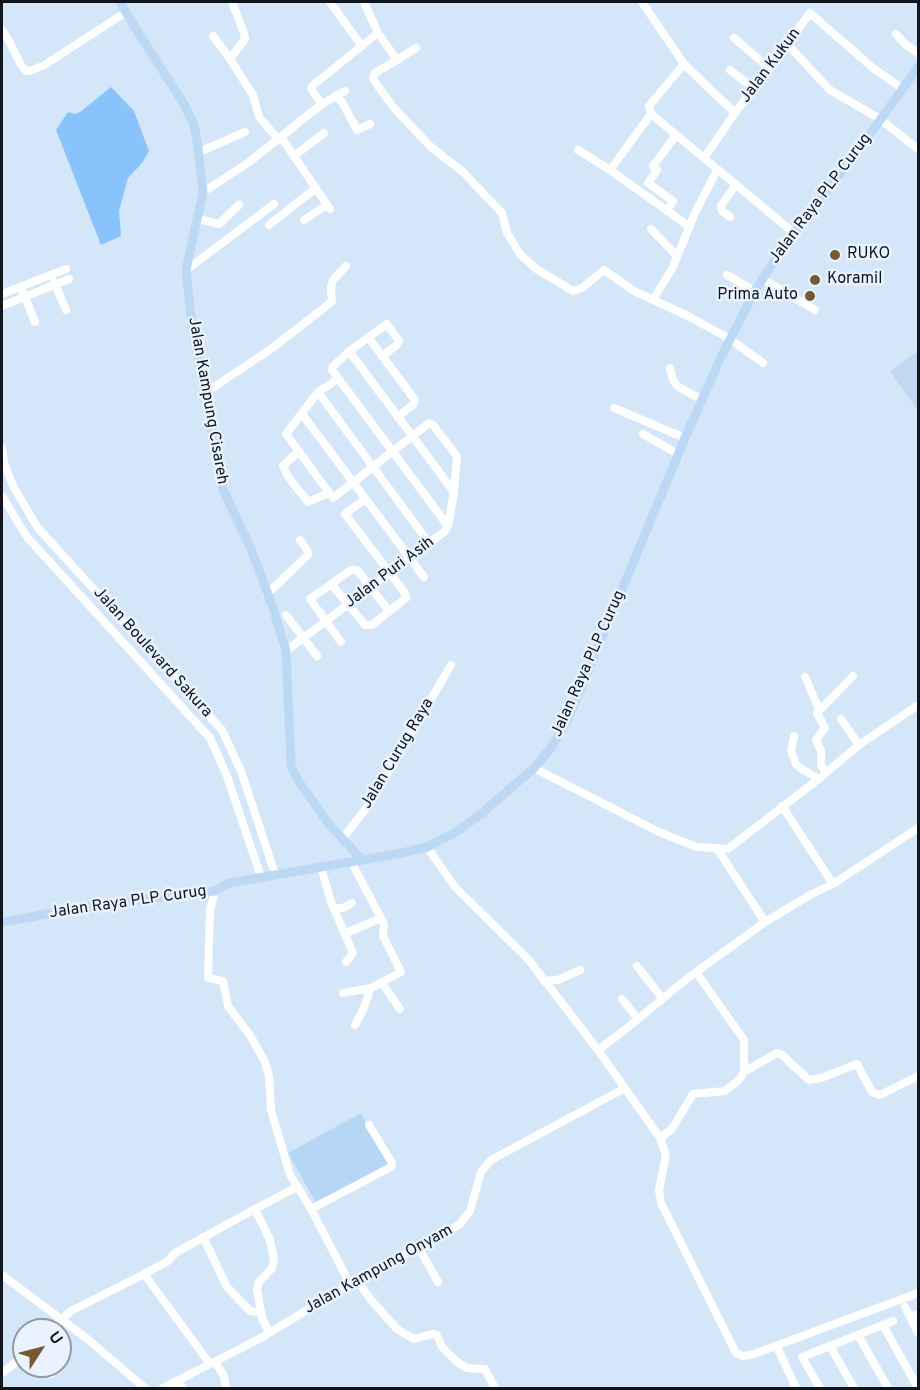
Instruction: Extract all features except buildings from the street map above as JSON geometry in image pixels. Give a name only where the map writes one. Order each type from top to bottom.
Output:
[{"type":"main road","name":"Jalan Kampung Cisareh","points":[[120,2],[194,125],[203,192],[186,270],[192,325],[222,487],[251,549],[286,651],[291,765],[297,778],[358,860]]},
{"type":"main road","name":"Jalan Raya PLP Curug","points":[[2,922],[97,905],[215,891],[229,883],[402,853],[427,846],[456,832],[482,813],[534,768],[551,748],[568,719],[684,438],[755,291],[794,233],[863,144],[918,67]]},
{"type":"street","points":[[230,59],[245,39],[232,2]]},
{"type":"street","points":[[330,2],[361,45]]},
{"type":"street","points":[[364,2],[378,33],[397,60]]},
{"type":"street","points":[[642,2],[684,64],[735,113]]},
{"type":"street","points":[[2,30],[21,65],[29,71],[43,66],[126,12]]},
{"type":"street","name":"Jalan Kukun","points":[[704,158],[768,67],[812,13],[879,73],[903,89]]},
{"type":"street","points":[[322,104],[311,89],[312,86],[378,33]]},
{"type":"street","points":[[896,34],[918,53]]},
{"type":"street","points":[[213,36],[253,95],[259,117],[294,156],[328,207],[304,220]]},
{"type":"street","points":[[734,39],[768,67]]},
{"type":"street","points":[[787,44],[828,89],[880,119],[918,149]]},
{"type":"street","points":[[416,48],[375,73],[373,78],[375,82],[394,108],[431,147],[463,172],[502,213],[507,233],[525,259],[546,276],[573,291],[582,288],[604,270],[634,291],[730,339],[763,363]]},
{"type":"street","points":[[684,64],[649,106],[651,114],[794,233]]},
{"type":"street","points":[[730,70],[753,88]]},
{"type":"street","points":[[203,192],[248,163],[322,104],[345,91]]},
{"type":"street","points":[[335,96],[342,102],[357,130],[370,124]]},
{"type":"street","points":[[610,170],[651,114]]},
{"type":"street","points":[[199,152],[245,132]]},
{"type":"street","points":[[294,156],[324,133]]},
{"type":"street","points":[[667,211],[673,201],[648,183],[657,170],[653,166],[676,135]]},
{"type":"street","points":[[578,150],[690,227]]},
{"type":"street","points":[[653,300],[674,267],[717,170]]},
{"type":"street","points":[[730,217],[722,211],[721,206],[736,184]]},
{"type":"street","points":[[269,225],[316,188]]},
{"type":"street","points":[[186,270],[274,204]]},
{"type":"street","points":[[198,219],[219,224],[239,205]]},
{"type":"street","points":[[651,229],[677,256]]},
{"type":"street","points":[[205,393],[271,349],[332,301],[333,280],[346,266]]},
{"type":"street","points":[[2,294],[66,269]]},
{"type":"street","points":[[52,275],[66,310]]},
{"type":"street","points":[[727,275],[755,291]]},
{"type":"street","points":[[764,278],[816,310]]},
{"type":"street","points":[[2,306],[69,279]]},
{"type":"street","points":[[21,287],[35,322]]},
{"type":"street","points":[[382,356],[399,341],[386,324],[349,351],[331,368],[448,526]]},
{"type":"street","points":[[368,337],[415,400],[413,405],[397,417]]},
{"type":"street","points":[[349,351],[454,492]]},
{"type":"street","points":[[670,368],[677,386],[702,400]]},
{"type":"street","points":[[299,451],[283,466],[289,478],[308,502],[331,495],[299,451],[286,434],[318,392],[338,379]]},
{"type":"street","points":[[318,392],[429,543]]},
{"type":"street","points":[[614,408],[684,438]]},
{"type":"street","points":[[302,414],[424,577]]},
{"type":"street","name":"Jalan Puri Asih","points":[[286,651],[444,532],[448,526],[458,458],[429,423],[352,482],[331,495]]},
{"type":"street","points":[[643,434],[678,454]]},
{"type":"street","name":"Jalan Boulevard Sakura","points":[[2,448],[4,463],[14,488],[38,528],[222,730],[241,771],[275,874]]},
{"type":"street","name":"Jalan Boulevard Sakura","points":[[2,496],[27,537],[210,738],[227,776],[261,877]]},
{"type":"street","points":[[331,584],[365,625],[369,626],[406,598],[345,514],[365,499]]},
{"type":"street","points":[[267,594],[308,555],[300,540]]},
{"type":"street","points":[[341,642],[310,599],[331,584],[355,569],[360,572],[389,611]]},
{"type":"street","points":[[286,615],[317,656]]},
{"type":"street","points":[[139,660],[150,650]]},
{"type":"street","name":"Jalan Curug Raya","points":[[342,839],[371,802],[451,665]]},
{"type":"street","points":[[827,772],[821,766],[822,753],[816,740],[825,728],[817,715],[819,709],[852,676]]},
{"type":"street","points":[[805,677],[819,709]]},
{"type":"street","points":[[534,768],[657,831],[689,844],[717,850],[728,849],[819,779],[859,744],[918,705]]},
{"type":"street","points":[[841,719],[859,744]]},
{"type":"street","points":[[794,736],[791,751],[796,764],[819,779]]},
{"type":"street","points":[[782,806],[833,884]]},
{"type":"street","points":[[598,1050],[662,998],[765,922],[833,884],[918,828]]},
{"type":"street","points":[[427,846],[455,887],[528,959],[598,1050],[660,1138],[666,1155],[659,1190],[661,1203],[734,1351],[739,1355],[747,1356],[777,1347],[918,1293]]},
{"type":"street","points":[[717,850],[765,922]]},
{"type":"street","points":[[344,993],[371,988],[401,972],[382,936],[384,924],[354,867],[358,860]]},
{"type":"street","points":[[321,867],[324,885],[353,953],[346,962]]},
{"type":"street","points":[[215,891],[210,910],[208,978],[223,981],[228,1006],[251,1037],[265,1062],[269,1076],[271,1110],[290,1175],[354,1282],[397,1329],[414,1339],[432,1334],[437,1335],[442,1347],[456,1362],[467,1368],[485,1369],[495,1389]]},
{"type":"street","points":[[334,908],[343,908],[352,903]]},
{"type":"street","points":[[346,933],[381,918]]},
{"type":"street","points":[[637,966],[662,998]]},
{"type":"street","points":[[544,981],[558,980],[580,970]]},
{"type":"street","points":[[696,972],[744,1040],[744,1072]]},
{"type":"street","points":[[382,983],[400,1009]]},
{"type":"street","points":[[354,1025],[363,1011],[371,988]]},
{"type":"street","points":[[622,999],[638,1019]]},
{"type":"street","points":[[660,1138],[672,1129],[693,1094],[725,1091],[739,1080],[744,1072],[777,1053],[809,1080],[821,1078],[857,1064],[872,1092],[880,1095],[918,1076]]},
{"type":"street","name":"Jalan Kampung Onyam","points":[[163,1389],[269,1333],[354,1282],[452,1229],[466,1218],[470,1211],[481,1172],[490,1160],[625,1088]]},
{"type":"street","points":[[311,1209],[391,1167],[392,1162],[369,1125]]},
{"type":"street","points":[[62,1318],[91,1300],[168,1261],[174,1253],[297,1187]]},
{"type":"street","points":[[255,1209],[270,1240],[273,1259],[272,1268],[259,1282],[257,1289],[261,1313],[269,1333]]},
{"type":"street","points":[[203,1237],[227,1287],[250,1311],[261,1313]]},
{"type":"street","points":[[418,1248],[438,1282]]},
{"type":"street","points":[[144,1274],[224,1376],[226,1389]]},
{"type":"street","points":[[2,1275],[59,1318]]},
{"type":"street","points":[[905,1307],[918,1333]]},
{"type":"street","points":[[910,1317],[918,1314]]},
{"type":"street","points":[[820,1389],[800,1353],[830,1346],[893,1322]]},
{"type":"street","points":[[883,1325],[918,1389]]},
{"type":"street","points":[[72,1328],[145,1389]]},
{"type":"street","points":[[858,1335],[888,1389]]},
{"type":"street","points":[[830,1346],[854,1389]]},
{"type":"street","points":[[777,1347],[796,1389]]},
{"type":"street","points":[[177,1381],[183,1389]]},
{"type":"shaded area","points":[[918,351],[918,411],[890,371]]},
{"type":"shaded area","points":[[361,1113],[389,1165],[317,1205],[288,1153]]},
{"type":"water","points":[[111,87],[134,111],[149,151],[142,163],[128,178],[119,211],[121,236],[101,245],[56,130],[68,112],[75,114],[80,112]]},
{"type":"place","name":"RUKO","points":[[835,255]]},
{"type":"place","name":"Koramil","points":[[815,280]]},
{"type":"place","name":"Prima Auto","points":[[810,296]]}]
